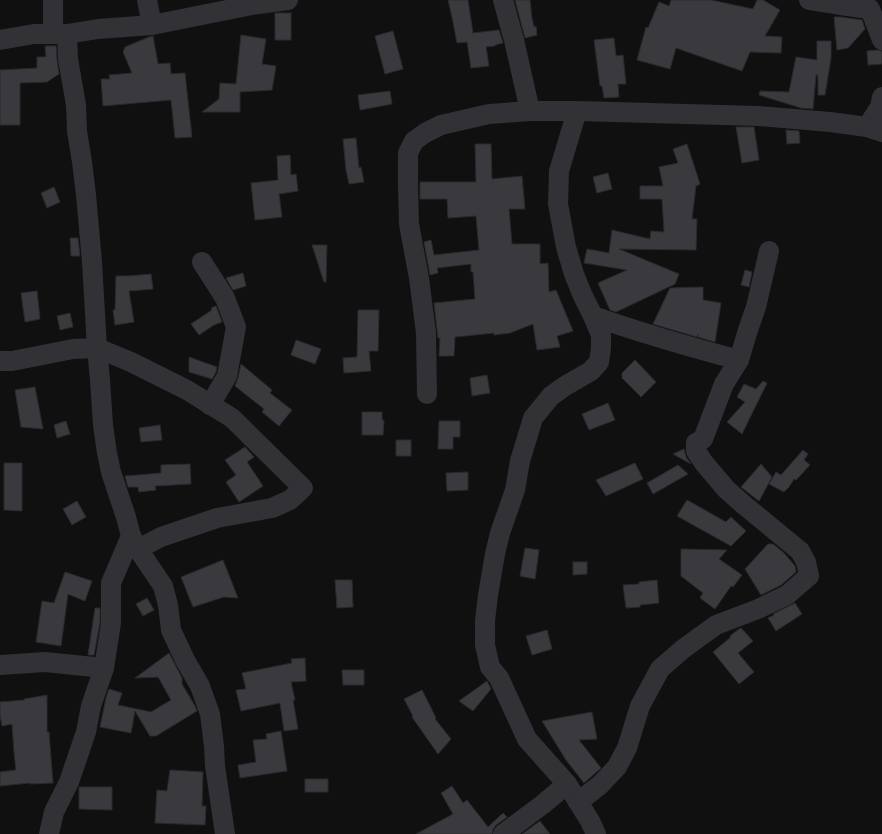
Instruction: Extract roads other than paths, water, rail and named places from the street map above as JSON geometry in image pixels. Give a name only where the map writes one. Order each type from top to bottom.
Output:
[{"type":"street","points":[[53,0],[60,34],[68,59],[76,105],[92,262],[103,425],[107,453],[111,472],[134,542],[163,586],[168,605],[171,630],[185,660],[200,686],[210,714],[224,834]]},
{"type":"street","points":[[147,0],[152,25]]},
{"type":"street","points":[[0,40],[34,34],[60,34],[98,29],[152,25],[252,5],[288,0]]},
{"type":"street","points":[[503,0],[514,40],[530,111]]},
{"type":"street","points":[[809,0],[840,6],[870,9],[882,40]]},
{"type":"street","points":[[428,394],[426,333],[419,278],[409,224],[408,188],[408,153],[414,141],[425,133],[440,125],[490,114],[530,111],[759,116],[830,122],[874,130],[882,96]]},
{"type":"street","points":[[577,111],[559,171],[558,204],[566,247],[574,274],[601,336],[599,362],[591,371],[551,396],[533,418],[495,554],[485,621],[485,645],[490,667],[499,678],[527,739],[567,784],[590,821],[596,834]]},
{"type":"street","points":[[578,802],[600,785],[617,767],[627,748],[640,706],[660,669],[677,654],[716,625],[758,609],[787,595],[810,576],[806,562],[800,551],[726,489],[696,451],[696,443],[703,439],[724,384],[739,360],[756,307],[769,251]]},
{"type":"street","points":[[202,262],[225,298],[236,327],[227,376],[210,405]]},
{"type":"street","points":[[593,316],[658,338],[739,360]]},
{"type":"street","points":[[0,361],[12,361],[73,349],[97,348],[131,362],[187,390],[232,418],[303,488],[290,500],[272,508],[217,518],[161,537],[134,542]]},
{"type":"street","points":[[49,834],[54,812],[69,782],[86,732],[91,706],[104,668],[111,622],[111,583],[134,542]]},
{"type":"street","points":[[0,664],[46,662],[104,668]]},
{"type":"street","points":[[503,834],[567,784]]}]
